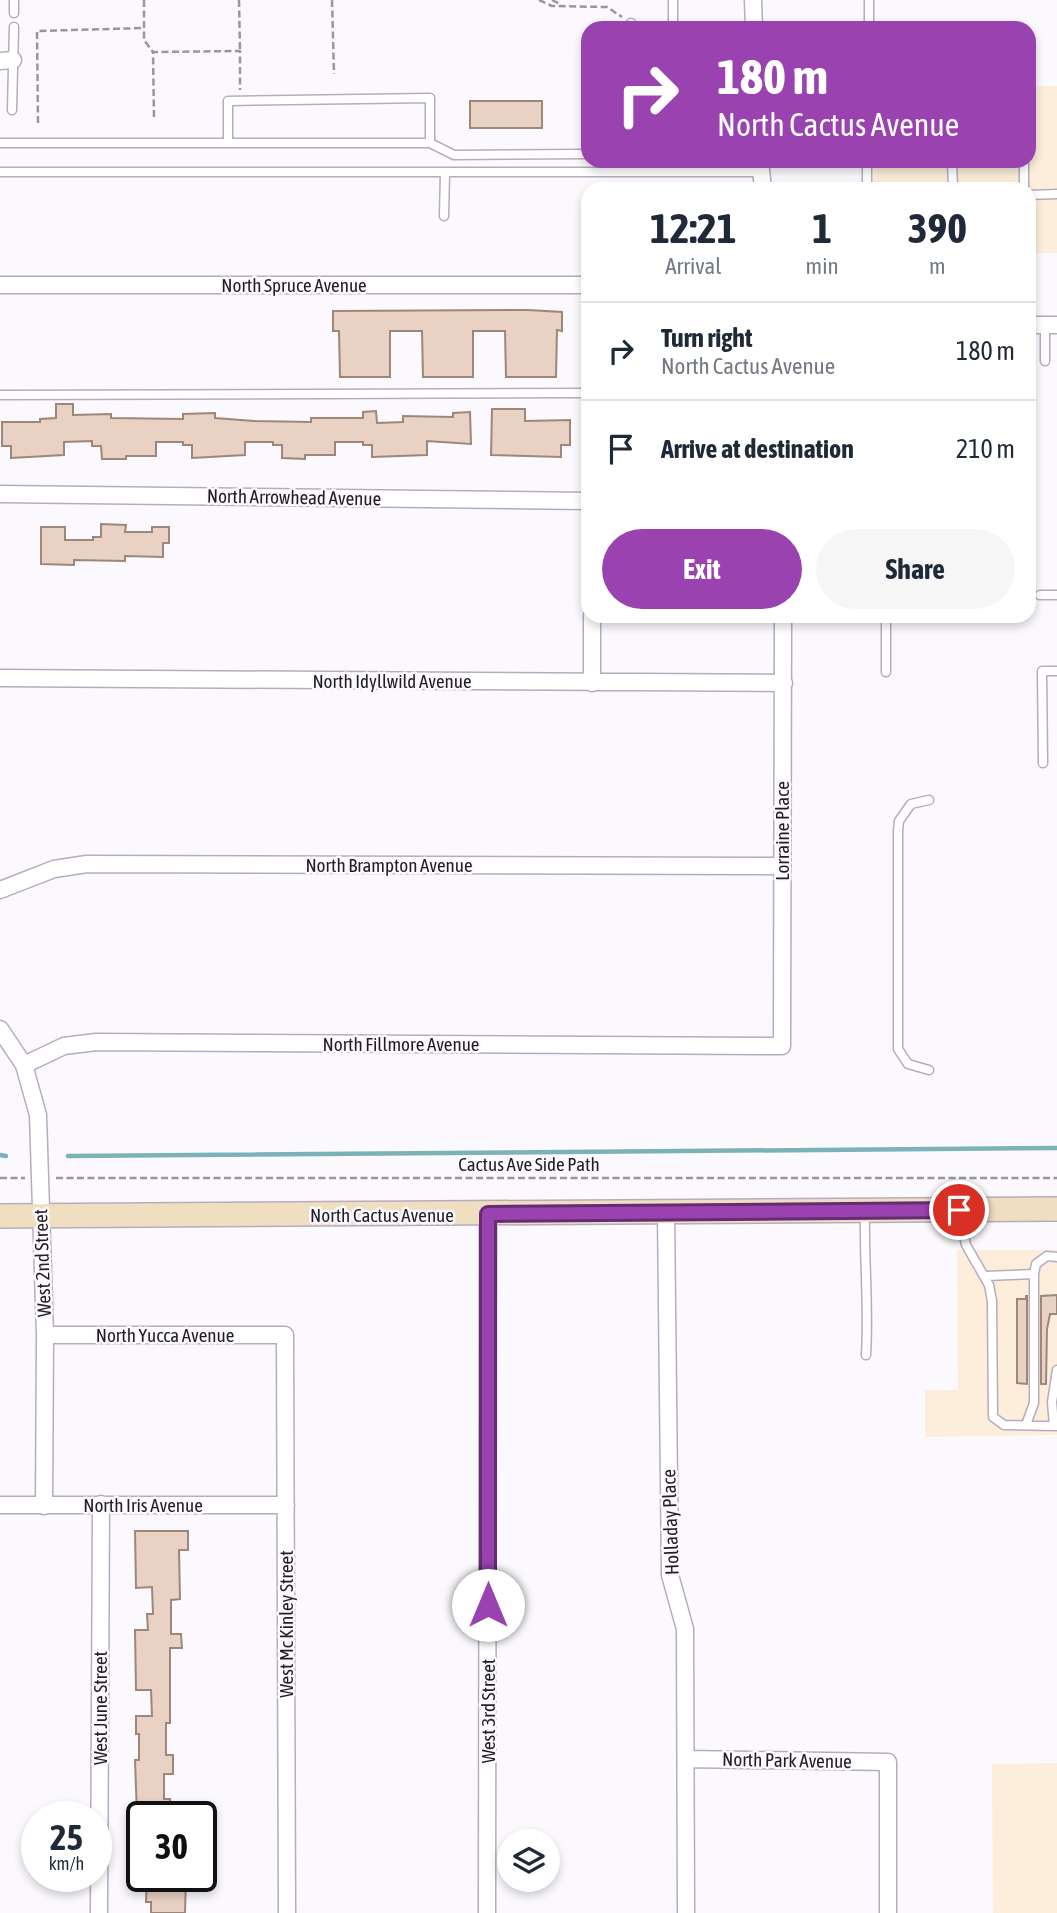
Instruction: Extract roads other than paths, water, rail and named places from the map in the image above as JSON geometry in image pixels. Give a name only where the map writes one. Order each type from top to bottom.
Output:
[{"type":"main road","name":"North Cactus Avenue","points":[[0,1216],[1057,1209]]},
{"type":"street","points":[[753,0],[754,21]]},
{"type":"street","name":"North Spruce Avenue","points":[[0,285],[581,285]]},
{"type":"street","name":"North Arrowhead Avenue","points":[[0,494],[581,500]]},
{"type":"street","points":[[592,623],[592,682]]},
{"type":"street","name":"Lorraine Place","points":[[782,1046],[783,623]]},
{"type":"street","name":"North Idyllwild Avenue","points":[[0,678],[784,682]]},
{"type":"street","name":"North Brampton Avenue","points":[[0,890],[54,869],[87,864],[782,866]]},
{"type":"street","name":"West 2nd Street","points":[[0,1029],[24,1065],[37,1115],[45,1335],[44,1506]]},
{"type":"street","name":"North Fillmore Avenue","points":[[24,1065],[64,1046],[96,1042],[782,1046]]},
{"type":"street","name":"Holladay Place","points":[[666,1213],[670,1575],[685,1629],[686,1913]]},
{"type":"street","name":"West 3rd Street","points":[[487,1913],[488,1214]]},
{"type":"street","name":"North Yucca Avenue","points":[[45,1335],[285,1335]]},
{"type":"street","name":"West Mc Kinley Street","points":[[285,1335],[287,1913]]},
{"type":"street","name":"West June Street","points":[[99,1913],[101,1504]]},
{"type":"street","name":"North Iris Avenue","points":[[0,1505],[286,1505]]},
{"type":"street","name":"North Park Avenue","points":[[687,1759],[887,1762],[888,1913]]},
{"type":"lane","points":[[14,0],[14,13]]},
{"type":"lane","points":[[673,0],[673,21]]},
{"type":"lane","points":[[869,0],[869,21]]},
{"type":"lane","points":[[12,110],[6,60],[15,27]]},
{"type":"lane","points":[[228,143],[228,101],[430,98],[430,143]]},
{"type":"lane","points":[[0,143],[430,143],[454,155],[581,154]]},
{"type":"lane","points":[[0,172],[445,173],[708,168]]},
{"type":"lane","points":[[444,216],[445,173]]},
{"type":"lane","points":[[1036,195],[1057,194]]},
{"type":"lane","points":[[1044,325],[1045,361]]},
{"type":"lane","points":[[0,395],[581,393]]},
{"type":"lane","points":[[1040,595],[1057,595]]},
{"type":"lane","points":[[886,623],[886,673]]},
{"type":"lane","points":[[1043,763],[1042,671],[1057,671]]},
{"type":"lane","points":[[929,800],[911,804],[899,821],[898,831],[898,1049],[908,1064],[929,1070]]},
{"type":"lane","points":[[959,1210],[966,1245],[983,1273],[992,1301],[993,1417],[1004,1425],[1055,1426],[1052,1402],[1057,1370]]},
{"type":"lane","points":[[865,1211],[864,1259],[868,1325],[866,1355]]},
{"type":"lane","points":[[1026,1425],[1034,1403],[1034,1273],[1036,1264],[1047,1256],[1057,1257]]},
{"type":"lane","points":[[983,1273],[1034,1273]]},
{"type":"waterway","points":[[68,1156],[1057,1148]]},
{"type":"waterway","points":[[0,1155],[6,1156]]}]
